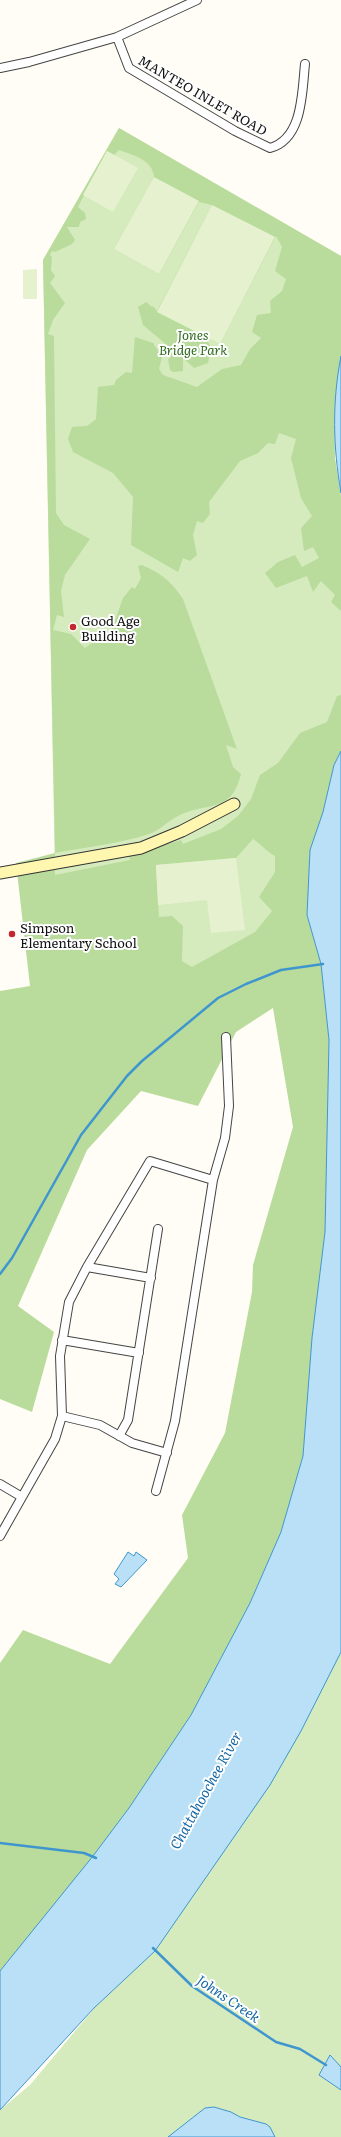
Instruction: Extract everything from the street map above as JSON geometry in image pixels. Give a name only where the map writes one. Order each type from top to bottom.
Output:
[{"type":"street","points":[[0,68],[29,62],[117,37],[197,0]]},
{"type":"street","name":"MANTEO INLET ROAD","points":[[117,37],[129,68],[234,131],[270,148],[280,146],[290,136],[301,103],[304,64]]},
{"type":"street","points":[[0,873],[141,848],[182,831],[234,804]]},
{"type":"street","points":[[156,1491],[175,1421],[213,1180],[225,1138],[229,1106],[226,1037]]},
{"type":"street","points":[[1,1533],[55,1439],[62,1416],[60,1356],[69,1302],[87,1267],[150,1162],[213,1180]]},
{"type":"street","points":[[119,1436],[128,1420],[158,1229]]},
{"type":"street","points":[[87,1267],[150,1278]]},
{"type":"street","points":[[62,1340],[139,1353]]},
{"type":"street","points":[[62,1416],[100,1425],[132,1443],[167,1453]]},
{"type":"street","points":[[0,1484],[22,1497]]},
{"type":"green space","name":"Jones Bridge Park","points":[[119,128],[341,256],[341,357],[335,459],[341,493],[341,751],[334,765],[323,812],[310,850],[307,915],[164,1007],[55,875],[43,260]]},
{"type":"green space","points":[[119,128],[341,256],[341,356],[334,415],[335,459],[341,497],[341,611],[331,602],[335,595],[321,581],[313,592],[307,576],[276,588],[265,573],[278,562],[295,555],[302,567],[319,558],[313,547],[304,551],[301,528],[312,516],[301,498],[291,458],[296,439],[279,433],[275,444],[268,443],[258,453],[240,461],[209,502],[210,514],[203,523],[197,521],[193,535],[197,555],[190,561],[183,558],[178,572],[131,545],[133,497],[113,473],[73,452],[68,439],[72,427],[87,426],[96,419],[98,387],[114,385],[116,380],[126,372],[132,373],[135,337],[153,343],[162,357],[159,369],[163,375],[197,387],[222,369],[241,365],[250,349],[261,338],[252,332],[257,315],[271,313],[270,301],[282,291],[286,279],[275,271],[282,247],[276,236],[220,344],[206,337],[211,348],[208,363],[194,368],[183,358],[183,371],[173,372],[170,370],[168,346],[143,325],[138,307],[146,302],[152,307],[153,306],[157,311],[212,205],[199,202],[159,274],[114,249],[154,177],[153,171],[146,162],[136,156],[119,150],[114,155],[107,151],[78,207],[85,213],[86,219],[80,222],[79,227],[67,227],[75,240],[72,244],[55,252],[52,251],[50,255],[52,257],[51,270],[55,276],[50,283],[65,303],[53,320],[48,334],[54,336],[56,513],[64,525],[90,539],[65,575],[61,591],[64,617],[57,615],[53,630],[71,634],[85,648],[105,633],[110,634],[123,598],[132,587],[135,589],[141,578],[138,566],[142,565],[166,579],[183,599],[237,749],[226,745],[233,767],[241,774],[237,787],[231,796],[224,801],[217,805],[178,816],[149,834],[114,843],[55,853],[43,260]]},
{"type":"green space","points":[[107,151],[138,168],[113,212],[83,195]]},
{"type":"green space","points":[[154,177],[199,201],[159,274],[114,249]]},
{"type":"green space","points":[[212,205],[275,237],[220,344],[157,312]]},
{"type":"green space","points":[[37,269],[37,299],[23,299],[23,270]]},
{"type":"green space","points":[[341,695],[341,751],[334,765],[323,812],[310,850],[307,915],[321,964],[329,1040],[325,1232],[312,1338],[303,1456],[281,1532],[250,1603],[191,1715],[129,1808],[81,1873],[0,1971],[0,1663],[23,1630],[110,1664],[188,1558],[182,1515],[225,1433],[252,1292],[253,1265],[293,1127],[273,1008],[236,1032],[198,1106],[141,1091],[87,1150],[18,1306],[54,1332],[32,1412],[0,1399],[0,991],[30,986],[16,863],[55,853],[55,875],[130,860],[129,856],[181,840],[183,844],[221,829],[238,816],[251,799],[260,775],[278,763],[300,733],[327,722],[337,696]],"holes":[[[253,839],[275,856],[275,872],[259,897],[272,911],[255,932],[192,967],[182,961],[183,926],[172,916],[159,917],[156,865],[236,858]]]},
{"type":"green space","points":[[236,858],[245,930],[211,933],[207,900],[158,905],[156,865]]},
{"type":"green space","points":[[341,1625],[341,2137],[0,2137],[0,2110],[30,2085],[112,1987]]},
{"type":"water","points":[[341,356],[341,493],[336,459],[335,407]]},
{"type":"water","name":"Chattahoochee River","points":[[341,751],[341,1652],[301,1731],[270,1785],[155,1951],[94,2008],[0,2110],[0,1971],[93,1856],[129,1808],[191,1715],[250,1603],[281,1532],[303,1456],[312,1338],[325,1232],[329,1040],[321,964],[307,915],[310,850],[323,812],[334,765]]},
{"type":"water","points":[[128,1552],[134,1556],[136,1552],[147,1560],[121,1587],[115,1584],[119,1579],[114,1574]]},
{"type":"water","points":[[330,2055],[341,2067],[341,2090],[319,2075]]},
{"type":"water","points":[[214,2107],[231,2112],[240,2117],[266,2124],[270,2127],[275,2137],[168,2137],[205,2108]]},
{"type":"waterway","points":[[0,1274],[12,1258],[81,1135],[127,1076],[142,1061],[218,998],[246,984],[281,970],[323,964]]},
{"type":"waterway","points":[[0,1843],[84,1853],[96,1858]]},
{"type":"waterway","name":"Johns Creek","points":[[153,1948],[192,1986],[276,2042],[300,2049],[326,2065]]},
{"type":"place","name":"Good Age Building","points":[[73,627]]},
{"type":"place","name":"Simpson Elementary School","points":[[12,934]]}]
